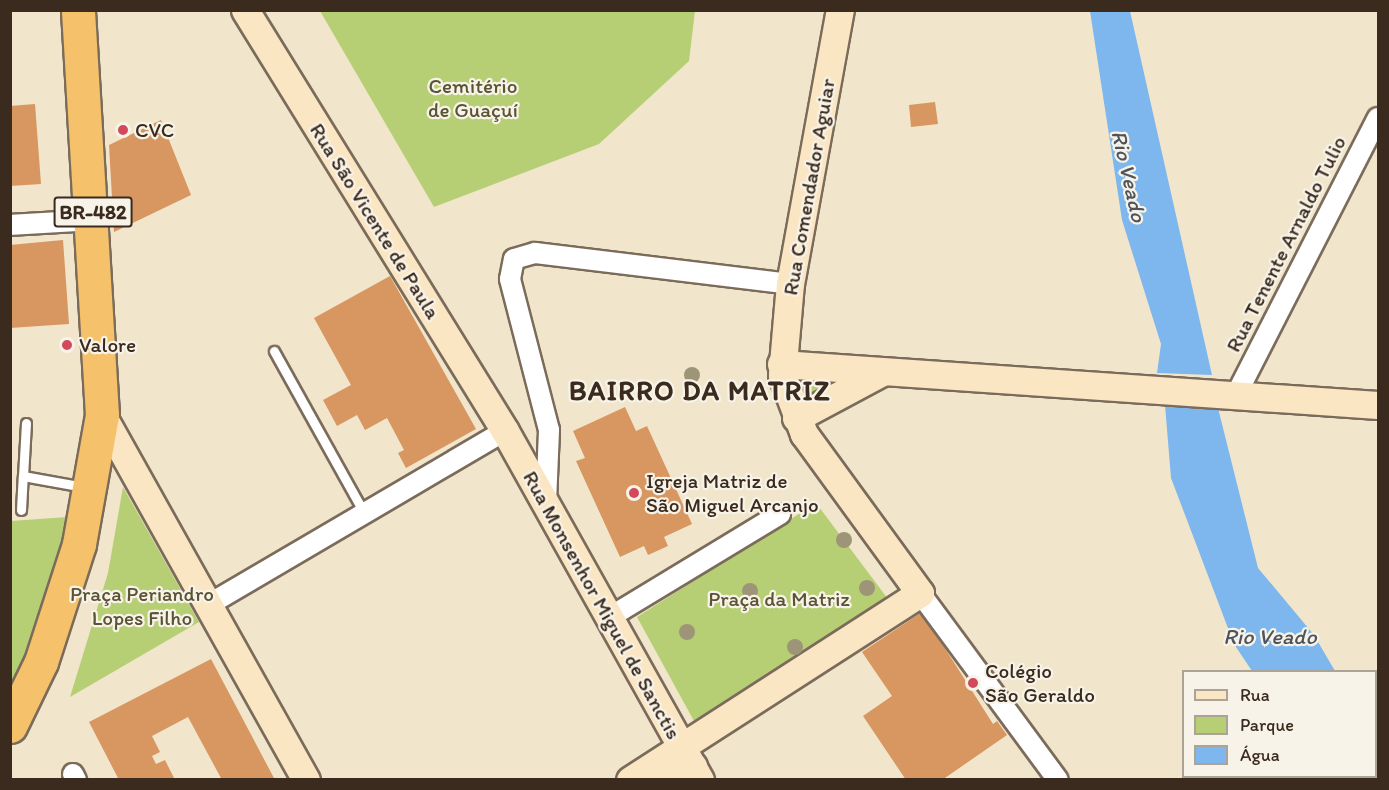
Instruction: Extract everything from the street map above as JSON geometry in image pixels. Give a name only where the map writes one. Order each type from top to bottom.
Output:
[{"type":"highway","name":"BR-482","points":[[10,726],[41,662],[93,488],[102,415],[82,17]]},
{"type":"street","name":"Rua São Vicente de Paula","points":[[245,10],[505,431]]},
{"type":"street","name":"Rua Comendador Aguiar","points":[[781,364],[790,284],[840,10]]},
{"type":"street","name":"Rua Tenente Arnaldo Tulio","points":[[1226,392],[1378,118]]},
{"type":"street","points":[[10,225],[93,220]]},
{"type":"street","points":[[546,502],[549,430],[510,279],[514,259],[535,253],[790,284]]},
{"type":"street","points":[[1058,780],[920,593],[796,418],[781,364],[1226,392],[1378,405]]},
{"type":"street","points":[[796,418],[882,372]]},
{"type":"street","points":[[102,415],[306,780]]},
{"type":"street","name":"Rua Monsenhor Miguel de Sanctis","points":[[505,431],[610,617],[686,769]]},
{"type":"street","points":[[208,605],[505,431]]},
{"type":"street","points":[[610,617],[780,514]]},
{"type":"street","points":[[630,780],[686,769],[920,593]]},
{"type":"lane","points":[[274,351],[364,513]]},
{"type":"lane","points":[[21,510],[26,423]]},
{"type":"lane","points":[[23,476],[93,488]]},
{"type":"green space","name":"Cemitério de Guaçuí","points":[[320,11],[695,11],[689,61],[599,144],[434,207]]},
{"type":"green space","points":[[802,378],[849,379],[810,404]]},
{"type":"green space","name":"Praça Periandro Lopes Filho","points":[[123,487],[199,622],[70,697],[108,573]]},
{"type":"green space","name":"Praça da Matriz","points":[[816,503],[888,599],[694,721],[637,617]]},
{"type":"green space","points":[[68,517],[38,623],[11,690],[11,521]]},
{"type":"water","points":[[1090,11],[1130,11],[1212,375],[1157,373],[1161,344],[1122,220]]},
{"type":"water","name":"Rio Veado","points":[[1165,405],[1218,408],[1258,568],[1314,635],[1334,670],[1251,670],[1234,644],[1171,478]]},
{"type":"water","points":[[1377,754],[1378,779],[1358,778],[1377,778]]},
{"type":"building","points":[[935,102],[938,124],[911,127],[909,105]]},
{"type":"building","points":[[35,104],[41,184],[10,186],[10,106]]},
{"type":"building","points":[[161,120],[191,195],[114,232],[109,145]]},
{"type":"building","points":[[63,240],[69,324],[10,328],[10,245]]},
{"type":"building","points":[[390,276],[476,429],[406,468],[398,453],[404,450],[387,418],[365,430],[357,415],[337,426],[323,400],[351,385],[314,318]]},
{"type":"building","name":"Igreja Matriz de São Miguel Arcanjo","points":[[625,407],[636,431],[647,426],[692,524],[664,537],[668,546],[648,555],[644,546],[620,557],[576,461],[585,458],[573,431]]},
{"type":"building","points":[[922,612],[993,724],[997,721],[1007,735],[942,780],[906,780],[863,716],[892,696],[862,652]]},
{"type":"building","points":[[211,659],[275,780],[222,780],[188,717],[152,736],[160,752],[152,756],[156,764],[165,760],[175,780],[119,780],[89,722]]},
{"type":"place","name":"CVC","points":[[123,130]]},
{"type":"place","name":"Valore","points":[[67,345]]},
{"type":"place","name":"Igreja Matriz de São Miguel Arcanjo","points":[[634,493]]},
{"type":"place","name":"Colégio São Geraldo","points":[[973,683]]},
{"type":"district","name":"BAIRRO DA MATRIZ","points":[[700,391]]}]
